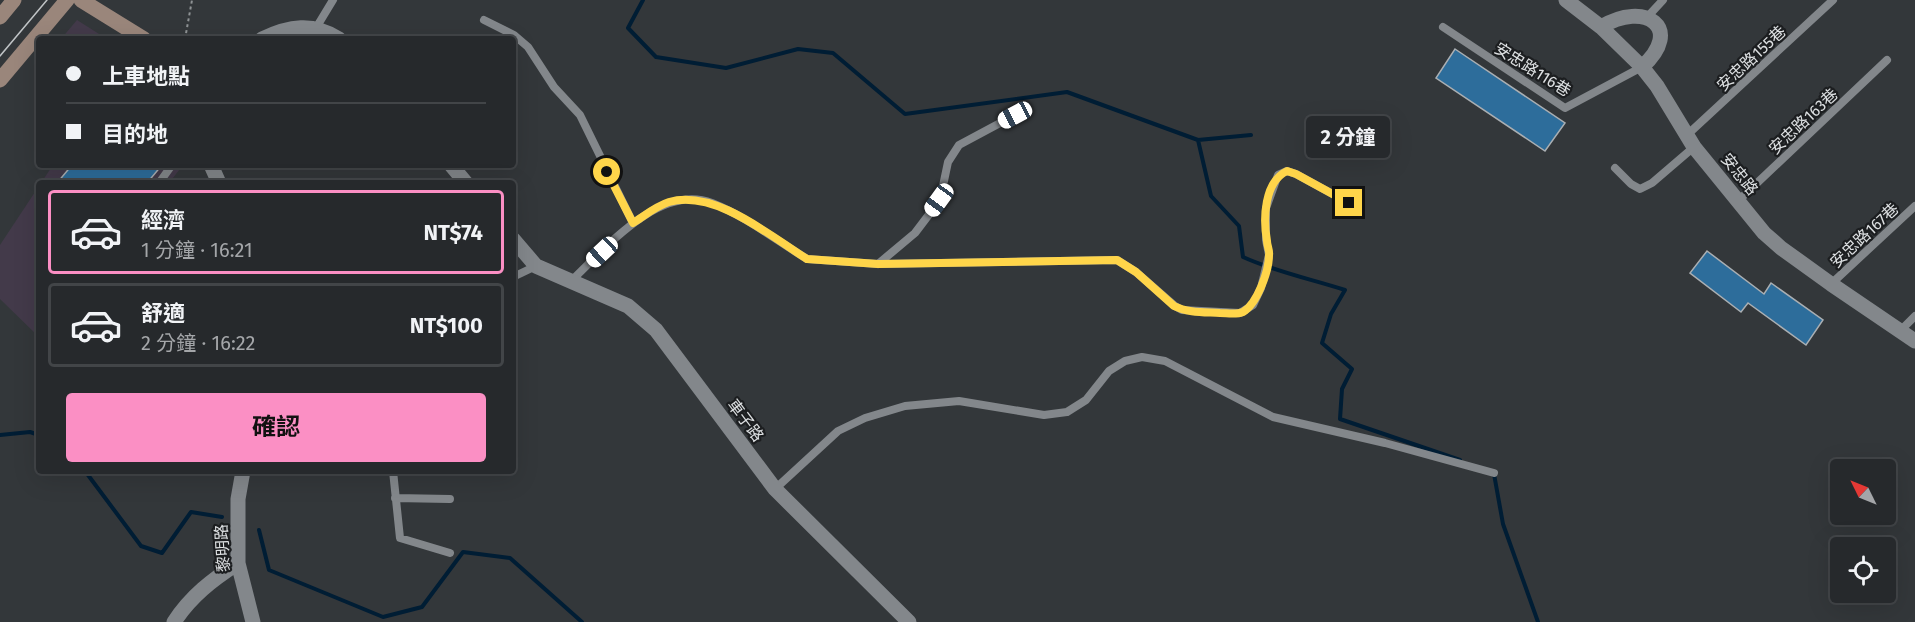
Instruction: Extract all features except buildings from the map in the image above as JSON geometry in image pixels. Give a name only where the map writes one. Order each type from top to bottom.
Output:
[{"type":"street","points":[[0,17],[14,0]]},
{"type":"street","points":[[37,36],[67,0]]},
{"type":"street","points":[[81,0],[136,36]]},
{"type":"street","name":"安忠路","points":[[1566,0],[1601,27],[1642,67],[1690,141],[1764,232],[1781,248],[1898,332],[1915,341]]},
{"type":"street","points":[[1601,27],[1628,7],[1637,6],[1652,13],[1660,26],[1660,43],[1642,67]]},
{"type":"street","points":[[269,36],[287,28],[316,28],[333,36]]},
{"type":"street","points":[[0,80],[36,37]]},
{"type":"street","points":[[454,168],[464,180]]},
{"type":"street","name":"車子路","points":[[516,243],[536,266],[628,306],[656,330],[775,489],[909,622]]},
{"type":"street","name":"黎明路","points":[[242,474],[238,499],[238,563],[253,622]]},
{"type":"street","points":[[174,622],[188,601],[211,581],[238,563]]},
{"type":"lane","points":[[316,28],[333,0]]},
{"type":"lane","points":[[1652,13],[1663,0]]},
{"type":"lane","name":"安忠路155巷","points":[[1615,168],[1631,184],[1640,189],[1652,183],[1690,141],[1833,0]]},
{"type":"lane","points":[[484,20],[515,36]]},
{"type":"lane","name":"安忠路116巷","points":[[1443,27],[1565,108],[1642,67]]},
{"type":"lane","points":[[516,37],[528,47],[554,87],[580,115],[633,223]]},
{"type":"lane","name":"安忠路163巷","points":[[1738,201],[1887,60]]},
{"type":"lane","points":[[878,264],[915,233],[939,200],[948,162],[959,144],[1015,115]]},
{"type":"lane","points":[[571,281],[633,223],[668,202],[684,200],[710,202],[807,259],[878,264],[1117,260],[1136,272],[1174,306],[1182,310],[1240,313],[1253,304],[1265,274],[1269,255],[1266,240],[1266,208],[1278,175],[1287,171],[1296,174],[1349,203]]},
{"type":"lane","name":"安忠路167巷","points":[[1831,284],[1915,206]]},
{"type":"lane","points":[[516,276],[536,266]]},
{"type":"lane","points":[[1898,332],[1915,316]]},
{"type":"lane","points":[[775,489],[838,431],[865,418],[905,406],[959,401],[1044,415],[1067,412],[1086,400],[1109,371],[1125,361],[1142,357],[1165,361],[1274,417],[1385,443],[1494,473]]},
{"type":"lane","points":[[393,474],[400,538],[450,553]]},
{"type":"lane","points":[[394,498],[450,499]]},
{"type":"path","points":[[186,36],[192,0]]},
{"type":"shaded area","points":[[77,20],[102,36],[64,36]]},
{"type":"shaded area","points":[[51,168],[181,168],[171,180],[43,180]]},
{"type":"shaded area","points":[[36,191],[36,334],[0,299],[0,245]]},
{"type":"waterway","points":[[643,0],[628,28],[656,57],[726,68],[798,49],[833,53],[905,114],[1067,92],[1198,140],[1211,196],[1239,226],[1243,257],[1345,290],[1331,314],[1322,343],[1352,369],[1342,389],[1340,419],[1460,460]]},
{"type":"waterway","points":[[1198,140],[1251,135]]},
{"type":"waterway","points":[[0,435],[30,432],[36,434]]},
{"type":"waterway","points":[[87,474],[141,546],[162,553],[191,512],[222,517]]},
{"type":"waterway","points":[[1494,474],[1503,524],[1538,622]]},
{"type":"waterway","points":[[259,530],[269,570],[383,617],[422,607],[463,552],[510,558],[582,622]]},
{"type":"tram line","points":[[0,56],[47,0]]},
{"type":"route","points":[[607,172],[633,223],[668,202],[684,200],[710,202],[807,259],[817,261],[878,264],[1117,260],[1136,272],[1174,306],[1182,310],[1225,313],[1245,311],[1253,304],[1260,288],[1269,255],[1266,240],[1266,208],[1278,175],[1287,171],[1296,174],[1349,203]]}]
